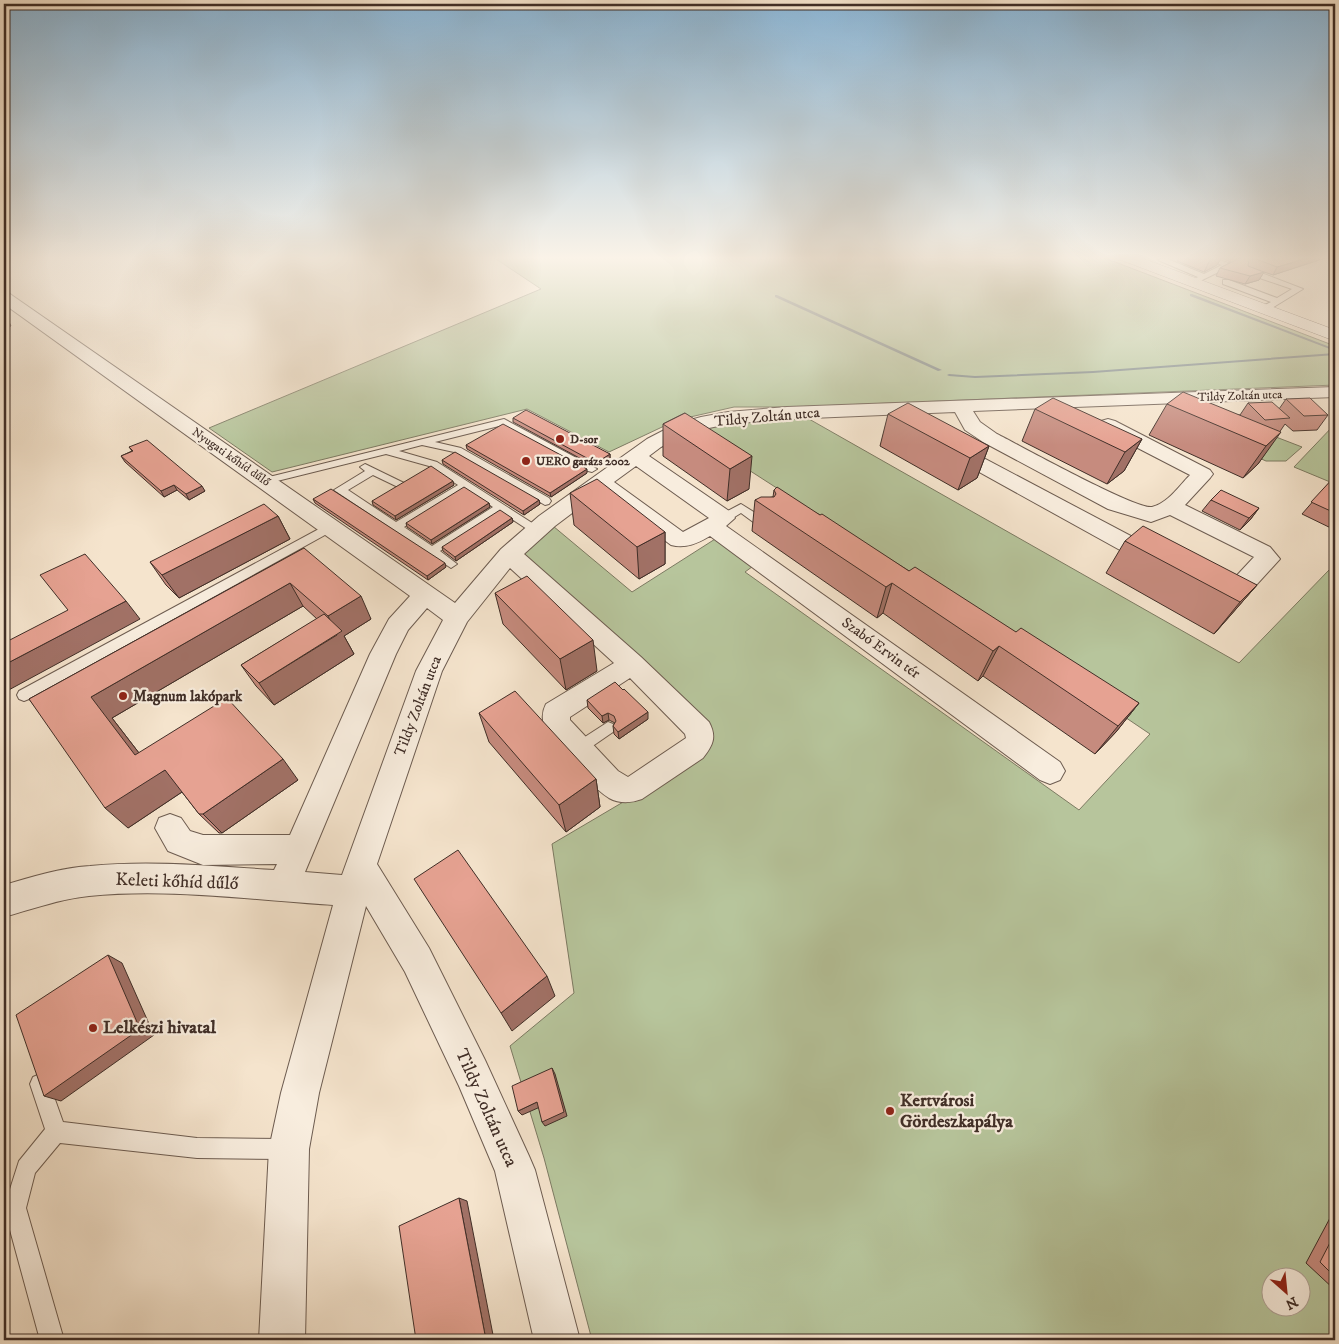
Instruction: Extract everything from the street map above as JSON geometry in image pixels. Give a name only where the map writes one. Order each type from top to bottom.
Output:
[{"type":"street","name":"Nyugati kőhíd dűlő","points":[[36,320],[457,617]]},
{"type":"street","points":[[1301,320],[1335,336]]},
{"type":"street","name":"Tildy Zoltán utca","points":[[918,425],[962,408],[1335,392]]},
{"type":"street","points":[[962,408],[972,426],[990,438],[1116,504],[1151,515],[1171,507],[1203,474],[1114,430],[1097,418],[1084,403]]},
{"type":"street","name":"Tildy Zoltán utca","points":[[282,1340],[289,1149],[300,1093],[356,878],[429,671],[457,617],[510,554],[596,476],[636,456],[654,443],[683,428],[710,421],[787,413],[918,425],[1177,571]]},
{"type":"street","name":"Szabó Ervin tér","points":[[636,456],[718,522],[1050,772]]},
{"type":"street","points":[[596,476],[679,540],[690,538],[718,522]]},
{"type":"street","points":[[1171,507],[1262,552],[1268,559],[1229,599],[1203,585]]},
{"type":"street","points":[[510,554],[632,664],[699,730],[700,741],[693,750],[632,790],[620,789],[608,780],[557,724],[556,712],[632,664]]},
{"type":"street","points":[[283,886],[383,654],[398,625],[425,594]]},
{"type":"street","points":[[170,828],[179,841],[203,850],[299,849]]},
{"type":"street","name":"Keleti kőhíd dűlő","points":[[4,901],[53,887],[98,880],[160,878],[283,886],[356,878]]},
{"type":"street","name":"Tildy Zoltán utca","points":[[356,878],[417,960],[472,1074],[515,1170],[557,1340]]},
{"type":"lane","points":[[265,481],[504,422],[596,476]]},
{"type":"lane","points":[[422,442],[457,450],[545,501]]},
{"type":"lane","points":[[386,451],[433,464],[537,530]]},
{"type":"lane","points":[[352,460],[400,485]]},
{"type":"lane","points":[[373,470],[340,490],[451,564]]},
{"type":"lane","points":[[396,527],[465,485]]},
{"type":"lane","points":[[432,551],[501,507]]},
{"type":"lane","points":[[718,522],[741,508],[764,524]]},
{"type":"lane","points":[[24,695],[330,527]]},
{"type":"lane","points":[[579,748],[608,728]]},
{"type":"lane","points":[[40,1084],[56,1132]]},
{"type":"lane","points":[[56,1132],[198,1148],[289,1149]]},
{"type":"lane","points":[[52,1340],[15,1208],[26,1168],[56,1132]]},
{"type":"green space","points":[[468,320],[1266,320],[1335,346],[1335,385],[792,407],[734,407],[677,420],[609,452],[527,409],[272,472],[209,428]]},
{"type":"green space","points":[[787,416],[809,419],[1239,663],[1329,570],[1335,570],[1335,1340],[592,1340],[544,1158],[510,1046],[574,993],[552,844],[630,798],[711,745],[509,554],[547,521],[632,592],[723,534],[760,561],[745,572],[1079,810],[1150,734],[954,602],[685,429]]},
{"type":"green space","points":[[1168,418],[1276,437],[1302,447],[1286,461],[1266,461]]},
{"type":"green space","points":[[1335,424],[1335,484],[1294,467]]},
{"type":"building","points":[[1183,392],[1281,432],[1266,446],[1167,404]]},
{"type":"building","points":[[1053,398],[1142,439],[1125,452],[1035,409]]},
{"type":"building","points":[[1310,398],[1328,415],[1304,416],[1286,399]]},
{"type":"building","points":[[1272,402],[1290,418],[1265,420],[1248,403]]},
{"type":"building","points":[[908,403],[989,446],[970,458],[888,414]]},
{"type":"building","name":"D-sor","points":[[526,410],[610,454],[596,463],[513,418]]},
{"type":"building","points":[[685,413],[752,456],[730,469],[663,424]]},
{"type":"building","name":"UERO garázs 2002","points":[[503,424],[587,469],[550,493],[466,445]]},
{"type":"building","points":[[147,440],[202,486],[186,494],[174,485],[161,491],[121,456],[133,451],[129,447]]},
{"type":"building","points":[[455,452],[539,500],[523,511],[442,460]]},
{"type":"building","points":[[431,466],[453,481],[395,516],[372,501]]},
{"type":"building","points":[[1335,476],[1335,513],[1311,502]]},
{"type":"building","points":[[597,479],[665,532],[637,547],[570,493]]},
{"type":"building","points":[[464,487],[489,503],[431,540],[406,523]]},
{"type":"building","points":[[777,487],[909,571],[915,567],[1016,632],[1021,628],[1139,703],[1118,726],[999,646],[993,651],[892,583],[886,587],[755,500],[761,497],[774,497],[776,494],[774,490]]},
{"type":"building","points":[[331,489],[445,563],[427,576],[313,499]]},
{"type":"building","points":[[1221,490],[1259,508],[1249,518],[1211,500]]},
{"type":"building","points":[[264,504],[278,516],[162,575],[150,562]]},
{"type":"building","points":[[500,510],[512,518],[455,557],[442,547]]},
{"type":"building","points":[[1143,526],[1257,585],[1240,602],[1125,541]]},
{"type":"building","points":[[304,548],[361,596],[328,616],[290,583],[91,697],[135,755],[227,698],[283,759],[203,814],[199,814],[165,770],[105,808],[29,699]]},
{"type":"building","points":[[85,554],[126,601],[4,665],[4,643],[68,610],[40,575]]},
{"type":"building","points":[[527,576],[593,640],[560,659],[495,593]]},
{"type":"building","points":[[324,614],[342,631],[259,683],[241,665]]},
{"type":"building","points":[[615,682],[648,712],[618,732],[613,726],[616,721],[614,716],[608,713],[602,716],[587,700]]},
{"type":"building","points":[[515,691],[596,779],[559,805],[479,713]]},
{"type":"building","points":[[458,850],[547,976],[501,1013],[414,879]]},
{"type":"building","name":"Lelkészi hivatal","points":[[108,955],[140,1029],[44,1096],[16,1015]]},
{"type":"building","points":[[552,1068],[564,1112],[542,1122],[537,1102],[518,1111],[512,1086]]},
{"type":"building","points":[[459,1198],[486,1340],[416,1340],[399,1226]]},
{"type":"building","points":[[1335,1233],[1335,1277],[1320,1262]]},
{"type":"waterway","points":[[829,320],[940,370]]},
{"type":"waterway","points":[[1256,320],[1335,350]]},
{"type":"waterway","points":[[949,375],[975,377],[1093,372],[1335,354]]},
{"type":"place","name":"D-sor","points":[[560,439]]},
{"type":"place","name":"UERO garázs 2002","points":[[526,461]]},
{"type":"place","name":"Magnum lakópark","points":[[123,696]]},
{"type":"place","name":"Lelkészi hivatal","points":[[93,1028]]},
{"type":"place","name":"Kertvárosi Gördeszkapálya","points":[[890,1111]]}]
